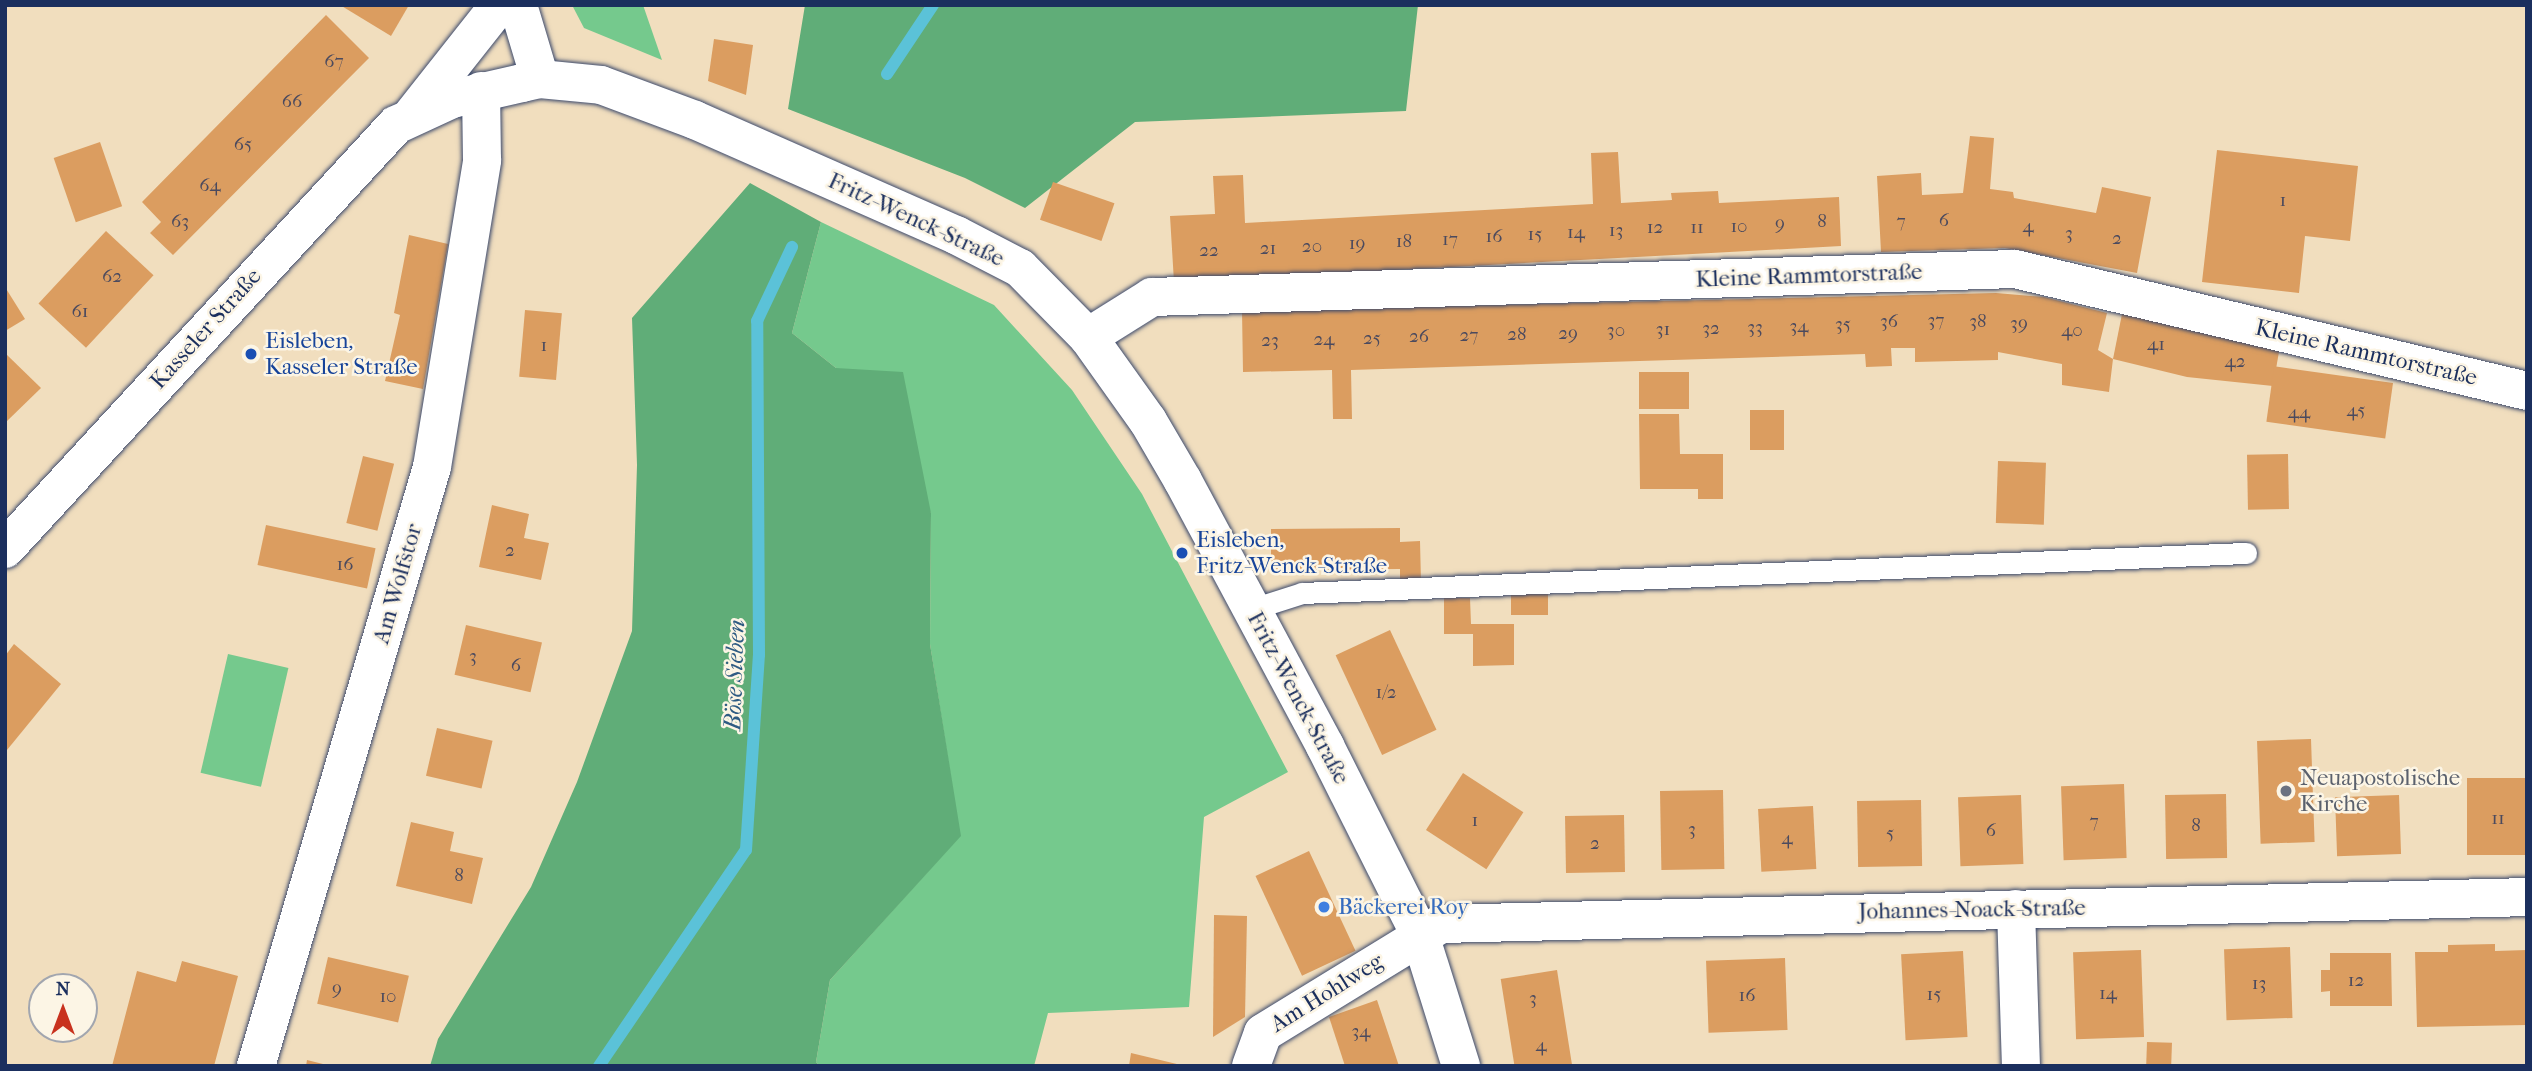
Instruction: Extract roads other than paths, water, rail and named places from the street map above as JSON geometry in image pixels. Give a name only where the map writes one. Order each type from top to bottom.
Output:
[{"type":"street","name":"Kasseler Straße","points":[[412,116],[499,5]]},
{"type":"street","points":[[518,5],[523,34],[540,79]]},
{"type":"street","name":"Kasseler Straße","points":[[5,549],[381,138],[412,116],[481,91],[540,79]]},
{"type":"street","name":"Fritz-Wenck-Straße","points":[[540,79],[613,89],[956,235],[1020,268],[1088,337],[1148,421],[1252,609],[1420,935],[1461,1066]]},
{"type":"street","name":"Am Wolfstor","points":[[256,1066],[432,467],[482,160],[481,91]]},
{"type":"street","name":"Kleine Rammtorstraße","points":[[1088,337],[1152,297],[2015,269],[2527,391]]},
{"type":"street","name":"Johannes-Noack-Straße","points":[[1420,935],[1441,924],[2527,897]]},
{"type":"street","points":[[2017,909],[2021,1066]]},
{"type":"street","name":"Am Hohlweg","points":[[1251,1066],[1263,1032],[1420,935]]},
{"type":"lane","points":[[1252,609],[1302,593],[2246,553]]},
{"type":"waterway","name":"Böse Sieben","points":[[887,74],[933,5]]},
{"type":"waterway","name":"Böse Sieben","points":[[599,1066],[746,850],[759,655],[757,321],[792,247]]},
{"type":"place","name":"Eisleben, Kasseler Straße","points":[[251,354]]},
{"type":"place","name":"Eisleben, Fritz-Wenck-Straße","points":[[1182,553]]},
{"type":"place","name":"Neuapostolische Kirche","points":[[2286,791]]},
{"type":"place","name":"Bäckerei Roy","points":[[1324,907]]}]
